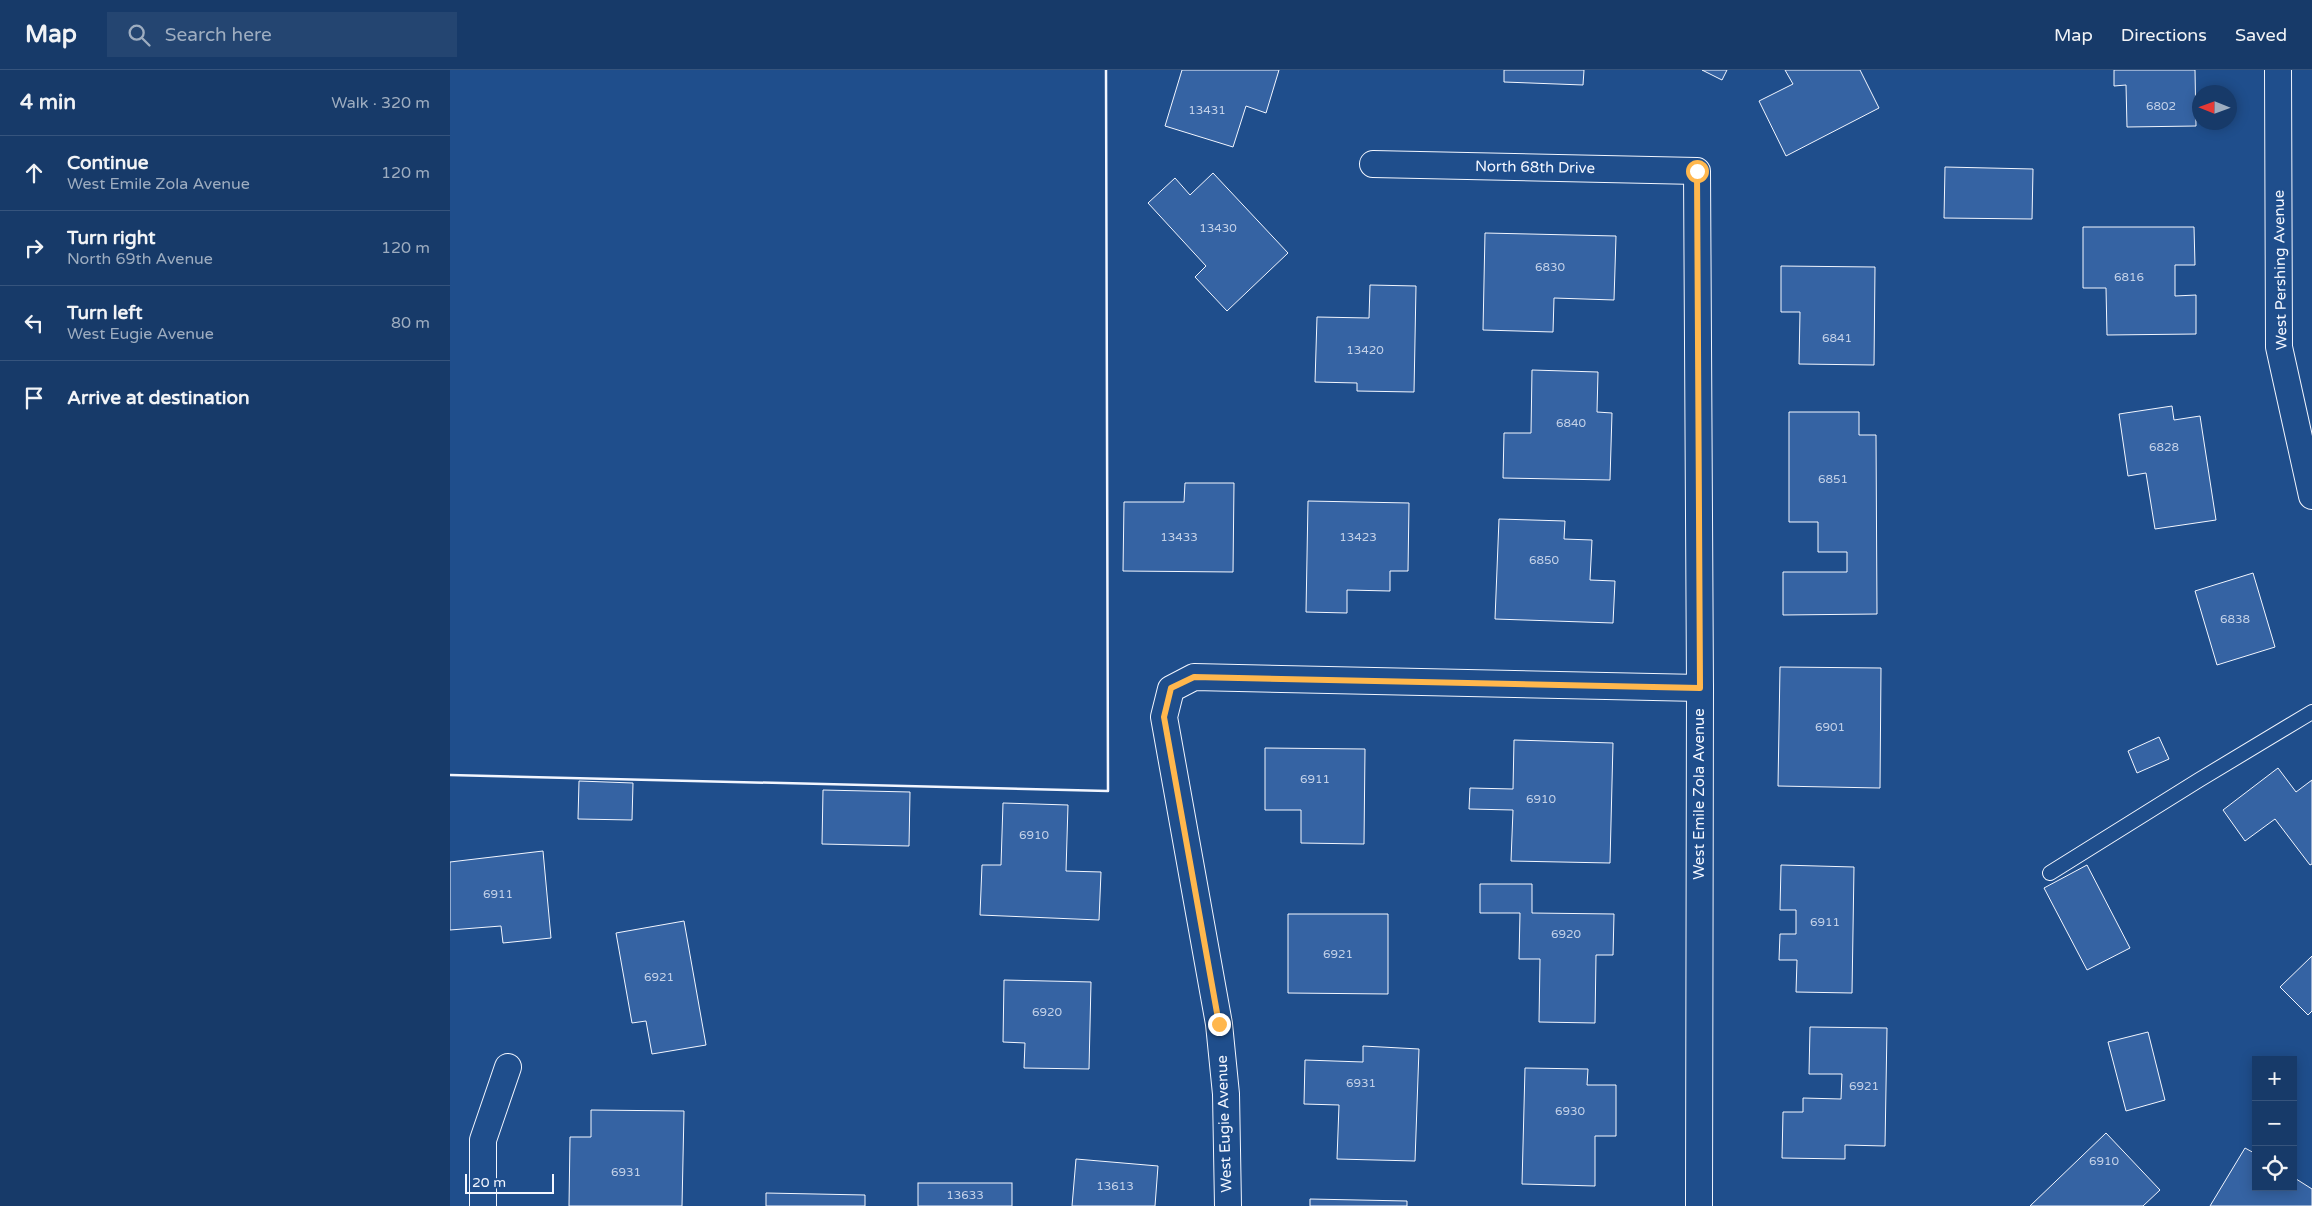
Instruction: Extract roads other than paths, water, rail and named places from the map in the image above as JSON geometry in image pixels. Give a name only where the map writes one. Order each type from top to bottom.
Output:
[{"type":"street","name":"West Pershing Avenue","points":[[2278,70],[2279,347],[2312,496]]},
{"type":"street","name":"North 68th Drive","points":[[1373,164],[1697,171]]},
{"type":"street","name":"West Emile Zola Avenue","points":[[1697,171],[1700,688],[1699,1206]]},
{"type":"street","name":"West Eugie Avenue","points":[[1228,1206],[1225,1085],[1219,1024],[1164,717],[1171,688],[1194,677],[1700,688]]},
{"type":"street","points":[[483,1206],[483,1140],[508,1068]]},
{"type":"lane","points":[[2050,873],[2312,712]]}]
